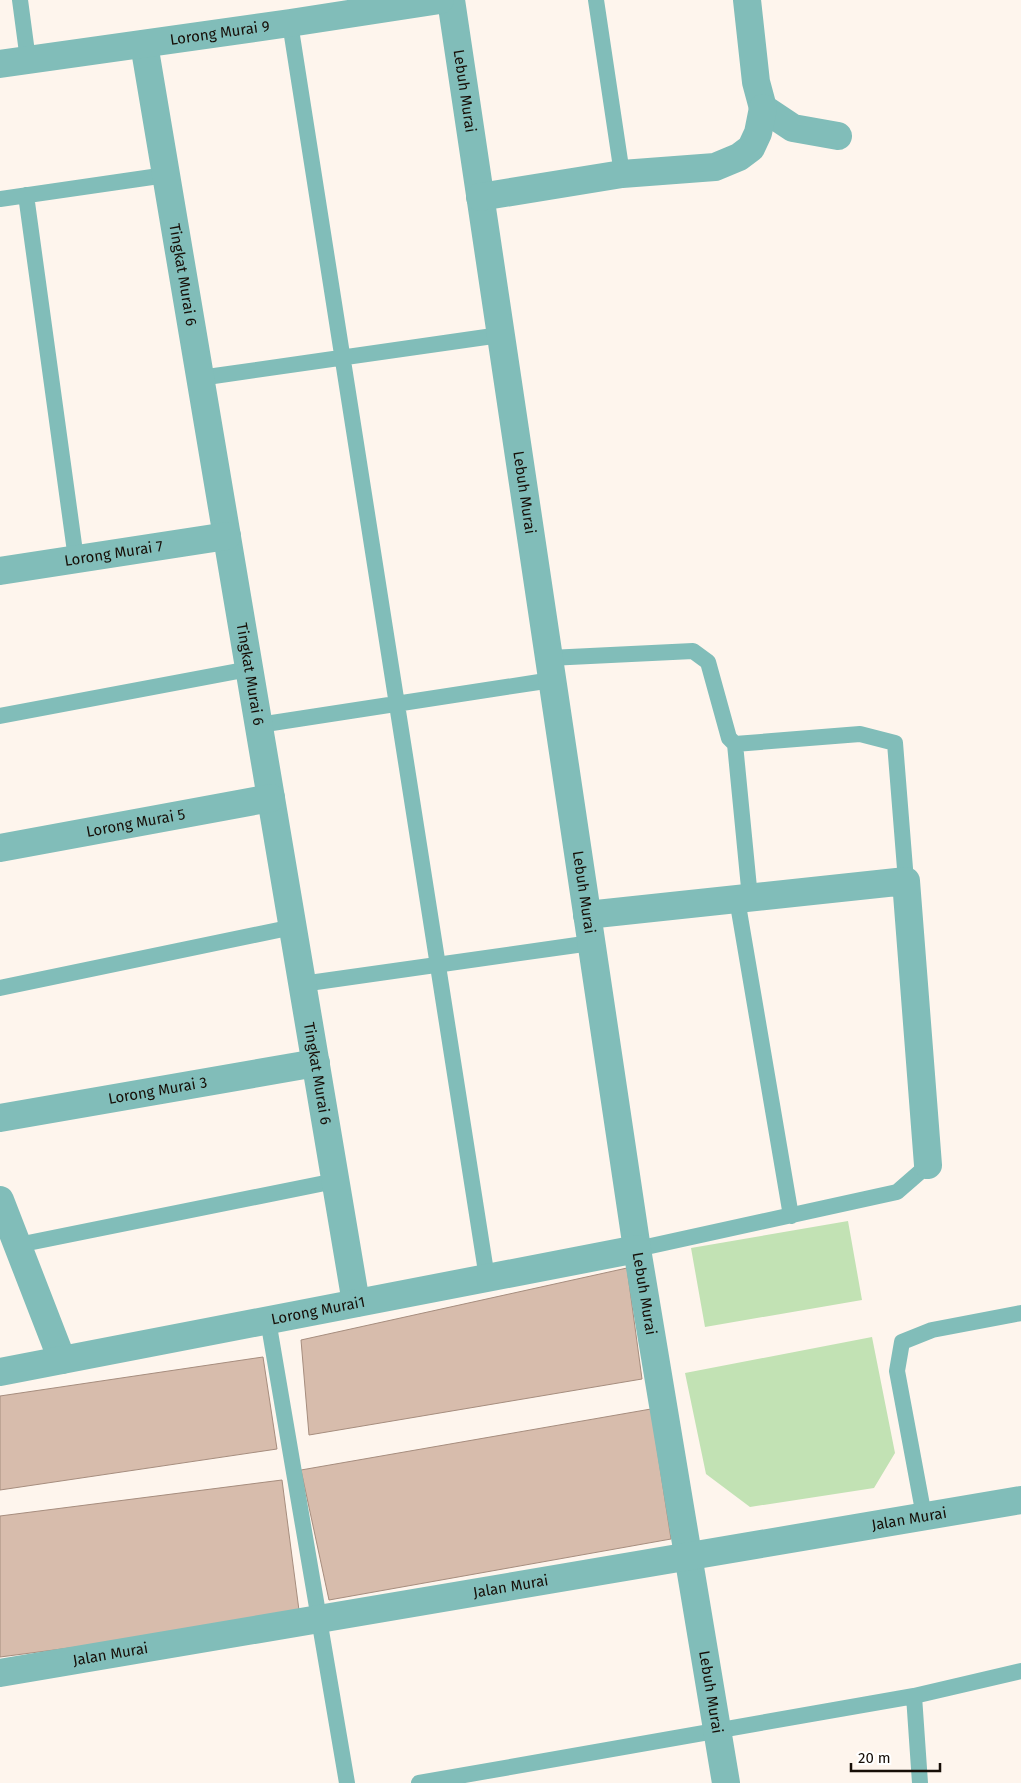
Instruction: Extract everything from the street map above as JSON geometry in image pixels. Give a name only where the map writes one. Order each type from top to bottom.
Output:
[{"type":"street","name":"Lorong Murai 9","points":[[0,64],[440,0]]},
{"type":"street","name":"Lebuh Murai","points":[[451,0],[636,1249],[726,1783]]},
{"type":"street","points":[[480,197],[622,174],[715,167],[740,157],[751,148],[758,133],[763,108],[756,82],[747,0]]},
{"type":"street","name":"Tingkat Murai 6","points":[[144,44],[356,1303]]},
{"type":"street","points":[[763,108],[793,128],[838,136]]},
{"type":"street","name":"Lorong Murai 7","points":[[0,571],[226,536]]},
{"type":"street","name":"Lorong Murai 5","points":[[0,848],[271,798]]},
{"type":"street","points":[[587,915],[906,881],[928,1164]]},
{"type":"street","name":"Lorong Murai 3","points":[[0,1118],[316,1063]]},
{"type":"street","points":[[0,1200],[62,1360]]},
{"type":"street","name":"Lorong Murai1","points":[[0,1372],[636,1249]]},
{"type":"street","name":"Jalan Murai","points":[[0,1673],[1021,1500]]},
{"type":"lane","points":[[20,0],[28,60]]},
{"type":"lane","points":[[596,0],[622,174]]},
{"type":"lane","points":[[290,23],[487,1278]]},
{"type":"lane","points":[[0,199],[166,175]]},
{"type":"lane","points":[[26,195],[76,559]]},
{"type":"lane","points":[[200,378],[500,335]]},
{"type":"lane","points":[[259,725],[397,704],[550,669],[694,651],[708,662],[728,738],[735,744],[860,734],[895,743],[906,881]]},
{"type":"lane","points":[[0,716],[249,669]]},
{"type":"lane","points":[[735,744],[743,898],[791,1216]]},
{"type":"lane","points":[[0,988],[293,928]]},
{"type":"lane","points":[[302,984],[591,944]]},
{"type":"lane","points":[[636,1249],[897,1192],[928,1164]]},
{"type":"lane","points":[[18,1245],[335,1181]]},
{"type":"lane","points":[[924,1516],[897,1372],[902,1342],[932,1330],[1021,1313]]},
{"type":"lane","points":[[268,1320],[348,1783]]},
{"type":"lane","points":[[419,1783],[914,1696],[1021,1671]]},
{"type":"lane","points":[[914,1696],[920,1783]]},
{"type":"green space","points":[[848,1221],[862,1300],[705,1327],[691,1248]]},
{"type":"green space","points":[[872,1337],[895,1453],[874,1488],[750,1507],[706,1474],[685,1373]]},
{"type":"building","points":[[627,1268],[642,1379],[309,1435],[301,1340]]},
{"type":"building","points":[[263,1357],[277,1449],[0,1490],[0,1396]]},
{"type":"building","points":[[651,1409],[671,1539],[329,1600],[301,1470]]},
{"type":"building","points":[[282,1480],[300,1618],[0,1657],[0,1516]]}]
